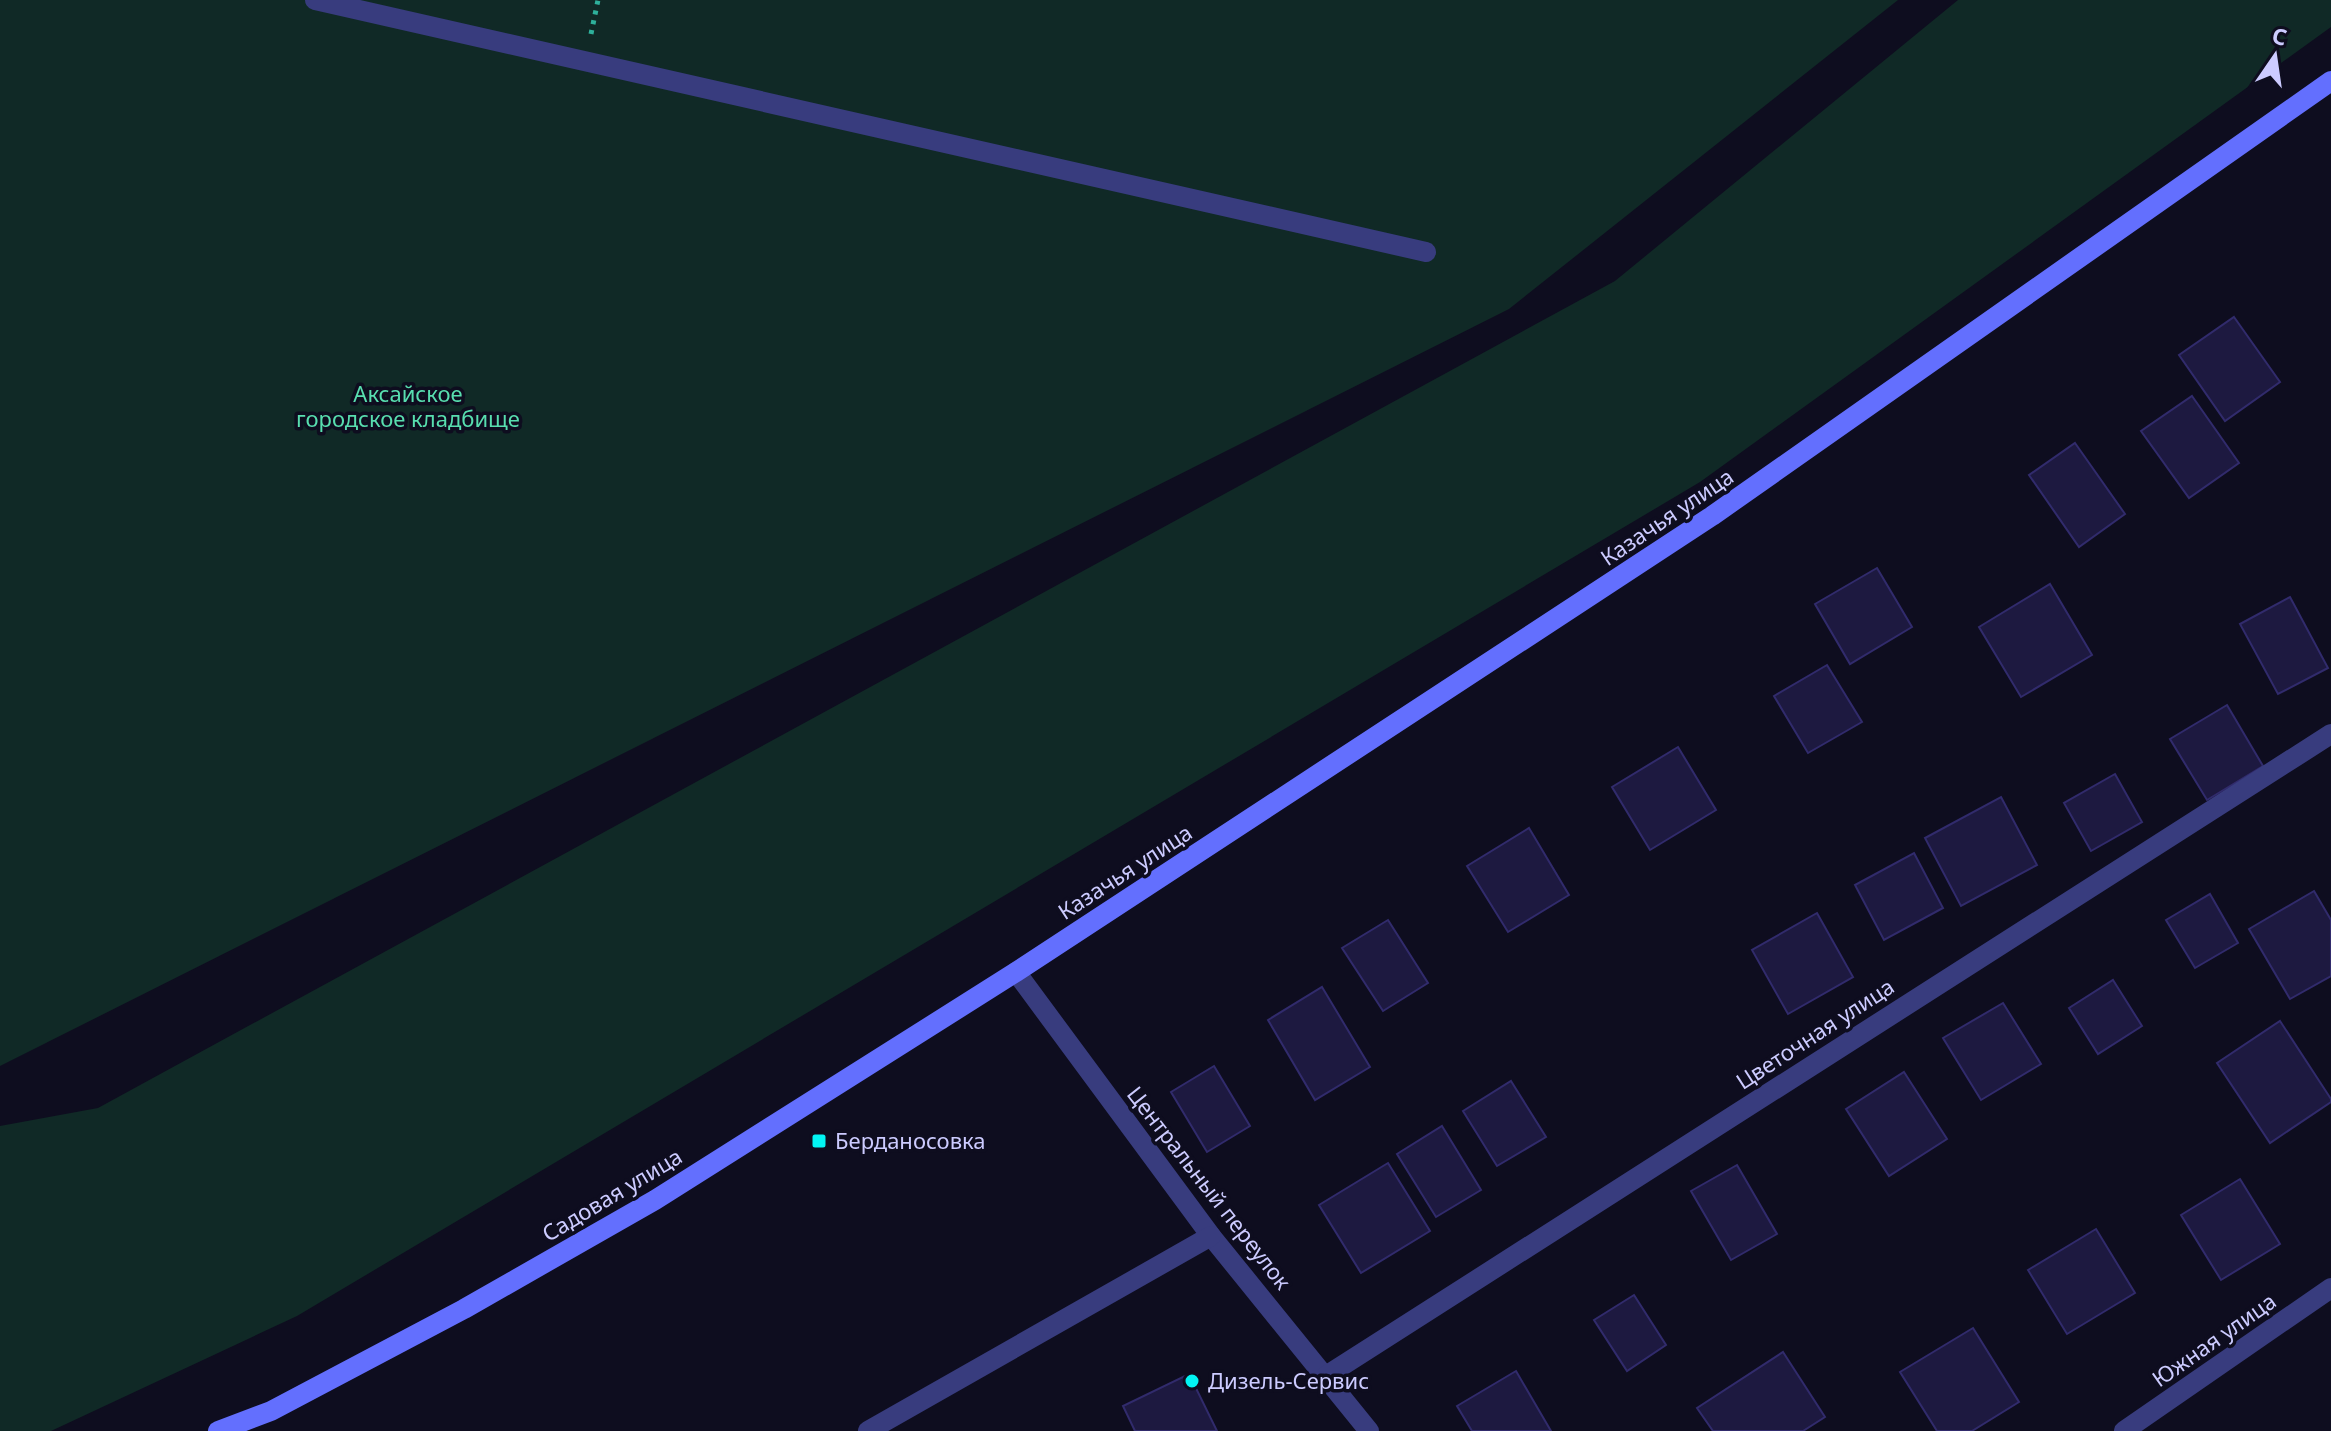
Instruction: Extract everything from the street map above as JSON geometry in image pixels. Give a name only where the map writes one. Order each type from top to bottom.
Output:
[{"type":"main road","name":"Казачья улица","points":[[1016,972],[1712,516],[2331,81]]},
{"type":"main road","name":"Садовая улица","points":[[218,1431],[271,1411],[437,1324],[655,1200],[1016,972]]},
{"type":"street","points":[[315,0],[1426,252]]},
{"type":"street","name":"Цветочная улица","points":[[1326,1376],[2331,734]]},
{"type":"street","name":"Центральный переулок","points":[[1016,972],[1211,1236],[1369,1431]]},
{"type":"street","points":[[868,1431],[1211,1236]]},
{"type":"street","name":"Южная улица","points":[[2124,1431],[2331,1288]]},
{"type":"green space","name":"Аксайское городское кладбище","points":[[0,0],[1898,0],[1509,309],[0,1066]]},
{"type":"green space","points":[[1958,0],[2331,0],[2331,27],[1700,482],[297,1316],[51,1431],[0,1431],[0,1126],[98,1108],[1615,281]]},
{"type":"building","points":[[2234,317],[2280,382],[2225,421],[2179,355]]},
{"type":"building","points":[[2192,396],[2239,463],[2189,498],[2141,431]]},
{"type":"building","points":[[2075,443],[2125,514],[2079,547],[2029,475]]},
{"type":"building","points":[[1877,568],[1912,627],[1850,664],[1815,604]]},
{"type":"building","points":[[2050,584],[2092,655],[2021,697],[1979,627]]},
{"type":"building","points":[[2290,597],[2328,668],[2278,694],[2240,624]]},
{"type":"building","points":[[1827,665],[1862,722],[1808,753],[1774,696]]},
{"type":"building","points":[[2227,705],[2263,766],[2207,800],[2170,739]]},
{"type":"building","points":[[1678,747],[1716,810],[1650,850],[1612,787]]},
{"type":"building","points":[[2115,774],[2142,822],[2091,851],[2064,803]]},
{"type":"building","points":[[2001,797],[2037,865],[1961,906],[1925,838]]},
{"type":"building","points":[[1529,828],[1569,895],[1508,932],[1467,866]]},
{"type":"building","points":[[1914,853],[1943,908],[1884,940],[1855,885]]},
{"type":"building","points":[[2314,891],[2331,920],[2331,976],[2290,999],[2249,929]]},
{"type":"building","points":[[2210,894],[2238,943],[2195,968],[2166,920]]},
{"type":"building","points":[[1817,913],[1853,977],[1788,1014],[1752,950]]},
{"type":"building","points":[[1388,920],[1428,983],[1383,1011],[1342,948]]},
{"type":"building","points":[[2113,980],[2142,1026],[2098,1054],[2069,1008]]},
{"type":"building","points":[[1322,987],[1370,1067],[1315,1100],[1268,1020]]},
{"type":"building","points":[[2003,1003],[2041,1064],[1981,1100],[1943,1038]]},
{"type":"building","points":[[2280,1021],[2331,1102],[2270,1143],[2217,1063]]},
{"type":"building","points":[[1214,1066],[1250,1126],[1207,1152],[1171,1092]]},
{"type":"building","points":[[1904,1072],[1947,1139],[1889,1176],[1846,1109]]},
{"type":"building","points":[[1511,1081],[1546,1137],[1497,1166],[1463,1111]]},
{"type":"building","points":[[1442,1126],[1481,1190],[1436,1217],[1397,1154]]},
{"type":"building","points":[[1388,1163],[1430,1231],[1361,1273],[1319,1205]]},
{"type":"building","points":[[1737,1165],[1777,1234],[1731,1260],[1691,1191]]},
{"type":"building","points":[[2240,1179],[2280,1244],[2221,1280],[2181,1215]]},
{"type":"building","points":[[2096,1229],[2135,1293],[2067,1334],[2028,1270]]},
{"type":"building","points":[[1634,1295],[1666,1345],[1627,1371],[1594,1320]]},
{"type":"building","points":[[1973,1328],[2019,1402],[1972,1431],[1937,1431],[1900,1372]]},
{"type":"building","points":[[1783,1352],[1825,1417],[1803,1431],[1713,1431],[1697,1408]]},
{"type":"building","points":[[1516,1371],[1551,1431],[1472,1431],[1457,1406]]},
{"type":"building","points":[[1189,1374],[1217,1431],[1135,1431],[1123,1406]]},
{"type":"place","name":"Берданосовка","points":[[819,1141]]},
{"type":"place","name":"Дизель-Сервис","points":[[1192,1381]]}]
